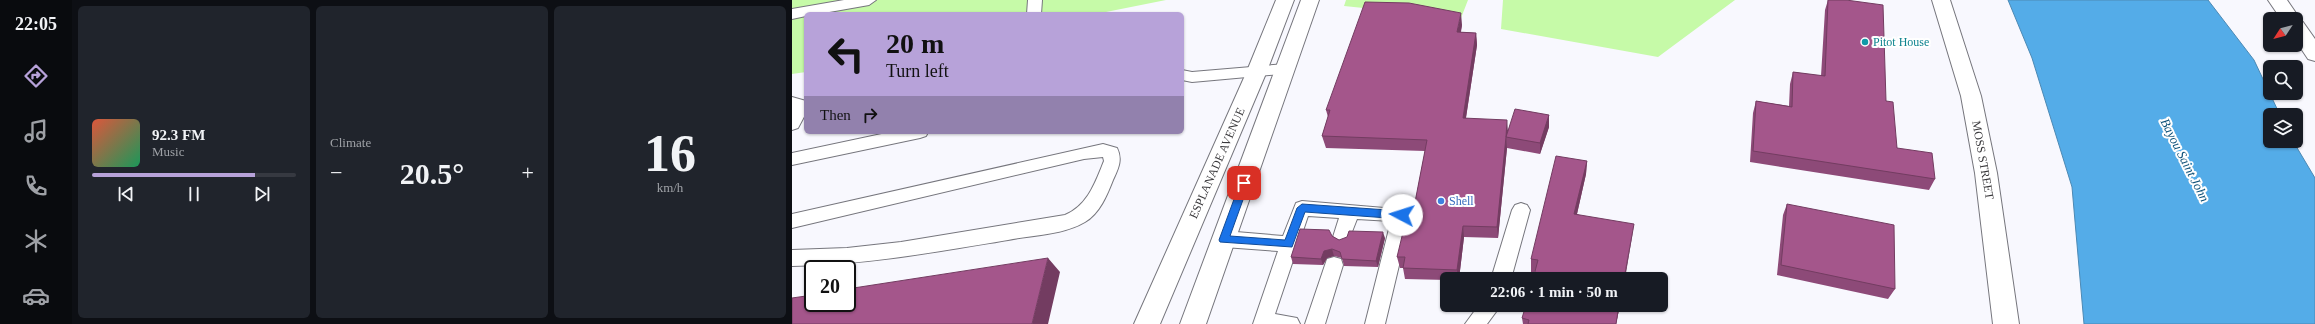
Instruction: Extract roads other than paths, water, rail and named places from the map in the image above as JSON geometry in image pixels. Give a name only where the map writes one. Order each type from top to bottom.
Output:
[{"type":"street","name":"ESPLANADE AVENUE","points":[[1147,324],[1257,71],[1285,0]]},
{"type":"street","points":[[1193,324],[1310,0]]},
{"type":"street","name":"MOSS STREET","points":[[1942,0],[1971,96],[1976,120],[1986,174],[2006,324]]},
{"type":"street","points":[[2277,0],[2286,12]]},
{"type":"street","points":[[2303,21],[2315,22]]},
{"type":"street","points":[[2303,36],[2315,54]]},
{"type":"lane","points":[[792,14],[869,0]]},
{"type":"lane","points":[[1034,12],[1036,0]]},
{"type":"lane","points":[[1185,78],[1286,69]]},
{"type":"lane","points":[[792,124],[800,105]]},
{"type":"lane","points":[[792,160],[911,134]]},
{"type":"lane","points":[[792,221],[1084,153],[1103,150],[1111,153],[1112,161],[1092,206],[1078,217],[1060,223],[956,241],[832,258],[792,258]]},
{"type":"lane","points":[[1290,324],[1260,323],[1302,208],[1402,215],[1375,324]]},
{"type":"lane","points":[[1503,272],[1521,210]]},
{"type":"lane","points":[[1342,237],[1350,211]]},
{"type":"lane","points":[[1224,240],[1288,244]]},
{"type":"lane","points":[[1315,324],[1334,265]]},
{"type":"lane","points":[[1475,324],[1485,312]]},
{"type":"water","name":"Bayou Saint John","points":[[2008,0],[2208,0],[2254,60],[2263,79],[2263,100],[2273,100],[2277,108],[2263,108],[2263,148],[2297,148],[2315,178],[2315,324],[2084,324],[2072,187],[2032,58]]},
{"type":"place","name":"Pitot House","points":[[1865,42]]},
{"type":"place","name":"Shell","points":[[1441,201]]}]
